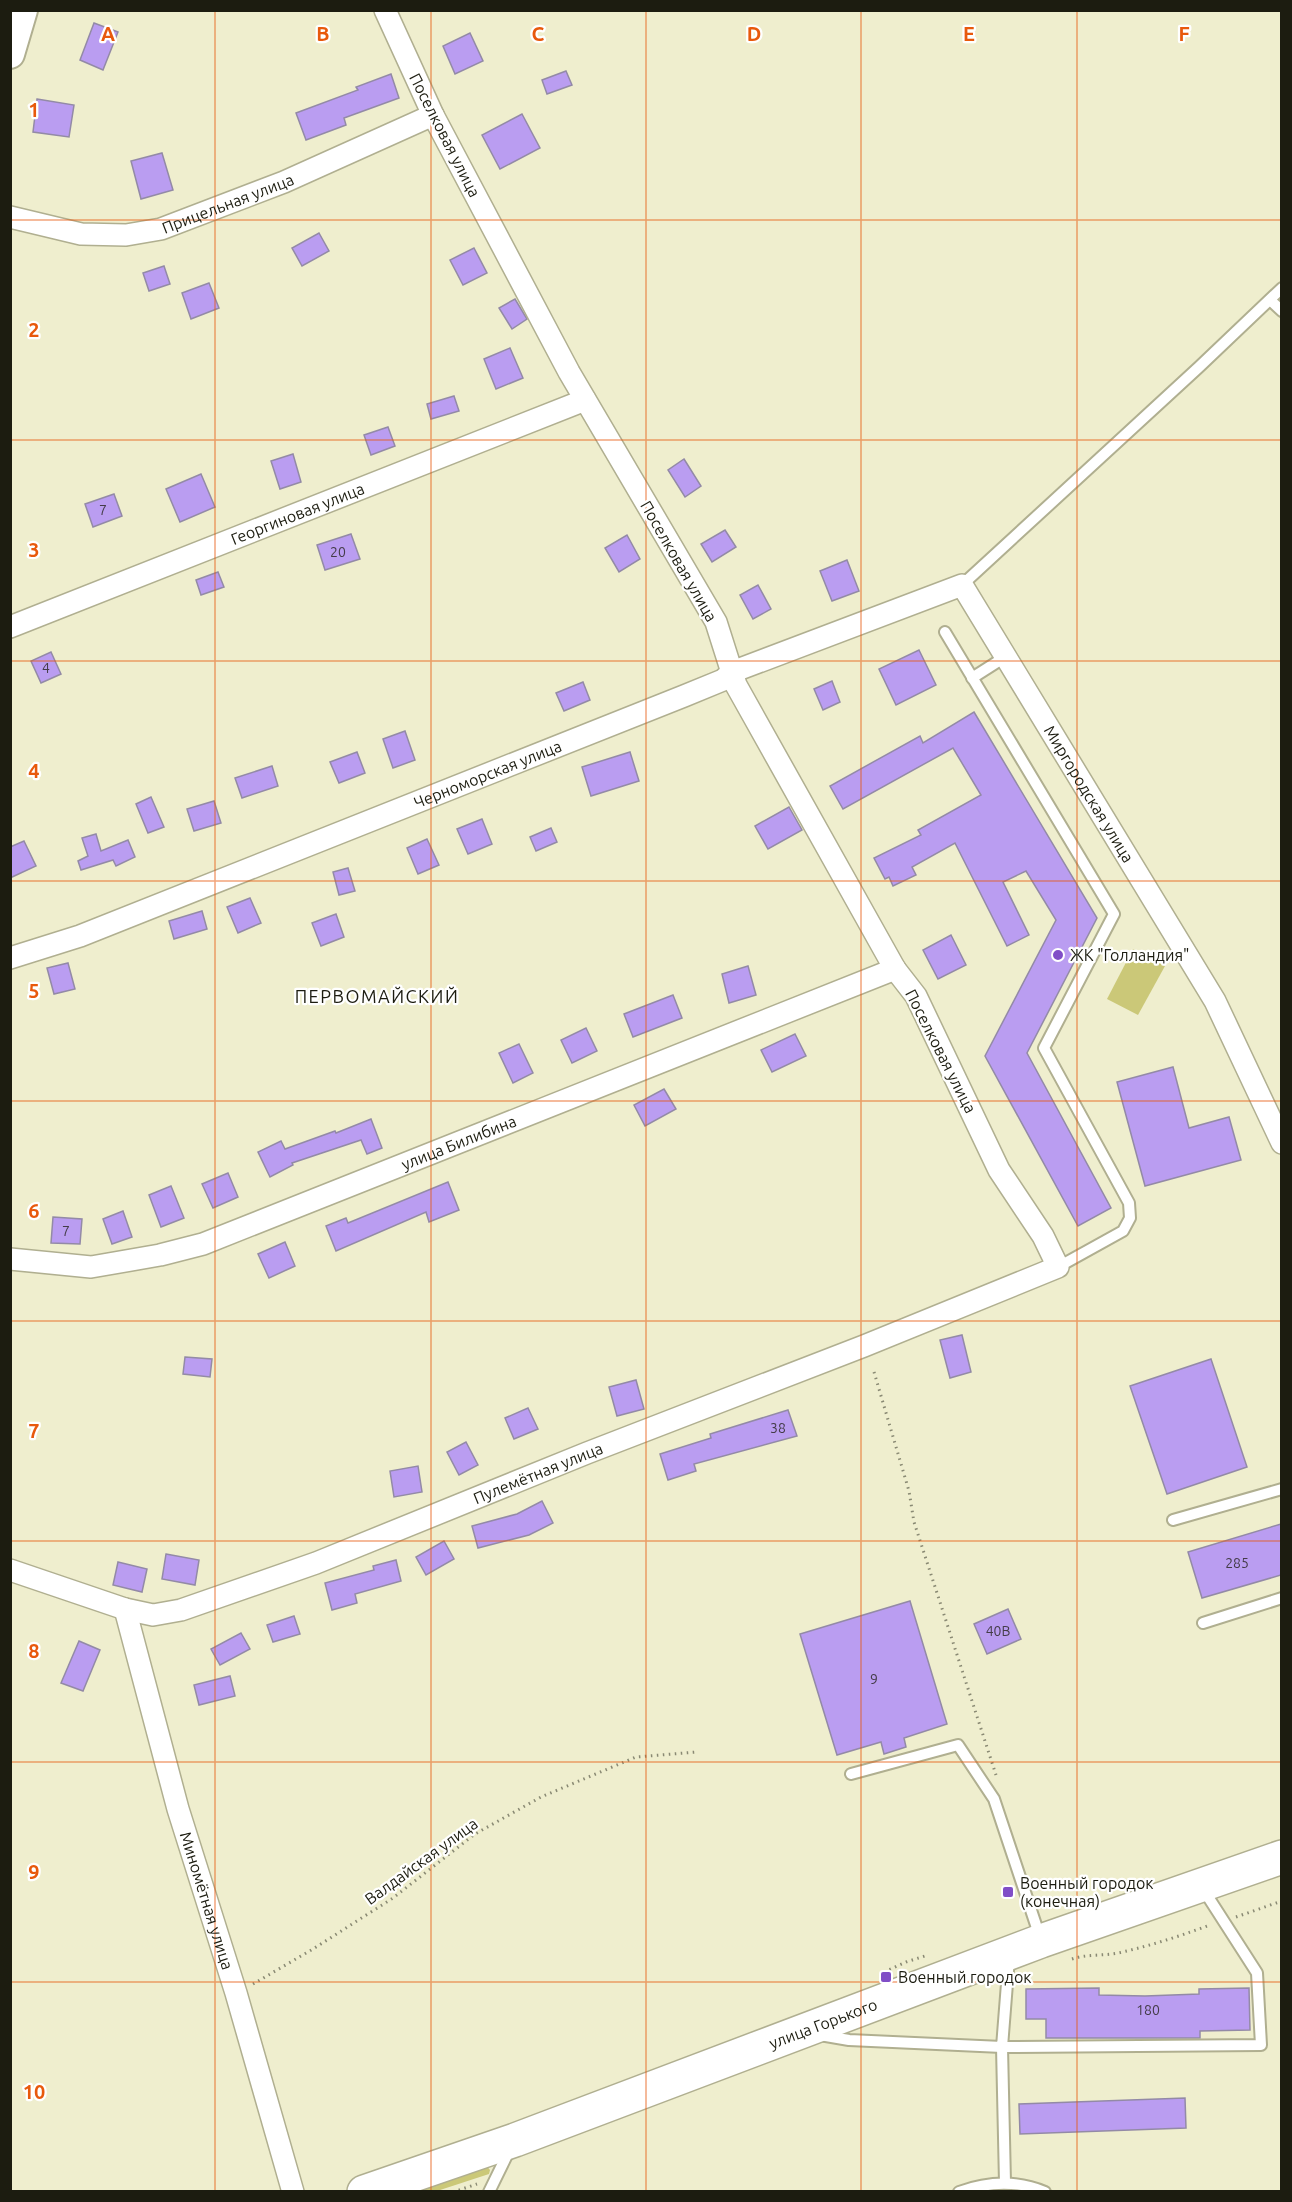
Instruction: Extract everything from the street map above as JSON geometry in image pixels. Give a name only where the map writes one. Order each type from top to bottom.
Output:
[{"type":"main road","name":"улица Горького","points":[[364,2192],[515,2140],[1009,1953],[1052,1951],[1201,1885],[1281,1857]]},
{"type":"street","points":[[10,54],[23,10]]},
{"type":"street","name":"Поселковая улица","points":[[385,10],[433,115],[585,400],[716,622],[736,685],[895,969],[916,996],[999,1170],[1044,1236],[1058,1267]]},
{"type":"street","name":"Прицельная улица","points":[[10,217],[81,234],[126,235],[161,229],[284,182],[433,115]]},
{"type":"street","name":"Георгиновая улица","points":[[10,627],[585,400]]},
{"type":"street","name":"Миргородская улица","points":[[962,585],[1215,1001],[1281,1143]]},
{"type":"street","name":"Черноморская улица","points":[[10,958],[102,927],[684,696],[723,680],[732,672],[962,585]]},
{"type":"street","name":"улица Билибина","points":[[10,1259],[91,1266],[160,1255],[203,1244],[895,969]]},
{"type":"street","name":"Пулемётная улица","points":[[10,1570],[125,1609],[153,1615],[181,1610],[316,1563],[576,1457],[1058,1267]]},
{"type":"street","name":"Миномётная улица","points":[[125,1609],[178,1809],[236,1994],[293,2192]]},
{"type":"lane","points":[[962,585],[1199,367],[1281,288]]},
{"type":"lane","points":[[1270,300],[1281,311]]},
{"type":"lane","points":[[945,632],[1114,914],[1044,1048],[1129,1203],[1130,1218],[1123,1231],[1058,1267]]},
{"type":"lane","points":[[972,678],[1005,657]]},
{"type":"lane","points":[[1173,1520],[1281,1489]]},
{"type":"lane","points":[[1203,1623],[1281,1598]]},
{"type":"lane","points":[[851,1774],[958,1745],[994,1799],[1052,1951]]},
{"type":"lane","points":[[799,2032],[849,2040],[1002,2047],[1261,2044],[1257,1973],[1201,1885]]},
{"type":"lane","points":[[1005,2183],[1002,2047],[1009,1953]]},
{"type":"lane","points":[[489,2192],[515,2140]]},
{"type":"lane","points":[[959,2192],[975,2186],[1005,2183],[1031,2186],[1045,2192]]},
{"type":"path","points":[[874,1372],[909,1491],[914,1522],[996,1774],[994,1799]]},
{"type":"path","name":"Валдайская улица","points":[[236,1994],[314,1949],[393,1898],[475,1834],[541,1797],[636,1756],[697,1752]]},
{"type":"path","points":[[1052,1951],[1108,1955],[1139,1949],[1281,1900]]},
{"type":"shaded area","points":[[1133,949],[1165,966],[1138,1015],[1107,999]]},
{"type":"shaded area","points":[[486,2165],[490,2170],[489,2174],[437,2191],[394,2192]]},
{"type":"building","points":[[94,23],[118,32],[103,70],[80,60]]},
{"type":"building","points":[[470,33],[483,61],[455,74],[443,46]]},
{"type":"building","points":[[566,71],[572,85],[547,94],[542,80]]},
{"type":"building","points":[[391,74],[399,98],[344,118],[346,125],[306,140],[296,113],[358,90],[356,87]]},
{"type":"building","points":[[37,99],[74,105],[69,137],[33,132]]},
{"type":"building","points":[[522,114],[540,148],[500,169],[482,135]]},
{"type":"building","points":[[162,153],[173,190],[141,199],[131,161]]},
{"type":"building","points":[[319,233],[329,251],[302,266],[292,248]]},
{"type":"building","points":[[474,248],[487,273],[463,285],[450,260]]},
{"type":"building","points":[[164,266],[170,284],[149,291],[143,273]]},
{"type":"building","points":[[209,283],[219,308],[191,319],[182,293]]},
{"type":"building","points":[[515,299],[527,319],[512,329],[499,308]]},
{"type":"building","points":[[510,348],[523,378],[496,389],[484,359]]},
{"type":"building","points":[[454,396],[459,411],[431,419],[427,404]]},
{"type":"building","points":[[388,427],[395,446],[371,455],[364,435]]},
{"type":"building","points":[[293,454],[301,482],[280,489],[271,461]]},
{"type":"building","points":[[684,459],[701,486],[685,497],[668,470]]},
{"type":"building","points":[[201,474],[215,507],[180,522],[166,489]]},
{"type":"building","points":[[114,494],[122,516],[93,527],[85,504]]},
{"type":"building","points":[[725,530],[736,547],[712,562],[701,544]]},
{"type":"building","points":[[351,534],[360,559],[325,570],[317,545]]},
{"type":"building","points":[[627,535],[640,559],[619,572],[605,548]]},
{"type":"building","points":[[847,560],[859,591],[832,601],[820,571]]},
{"type":"building","points":[[218,572],[224,587],[201,595],[196,580]]},
{"type":"building","points":[[758,585],[771,609],[753,619],[740,595]]},
{"type":"building","points":[[919,650],[936,685],[896,705],[879,669]]},
{"type":"building","points":[[51,652],[61,674],[41,683],[31,661]]},
{"type":"building","points":[[832,681],[840,702],[823,710],[814,689]]},
{"type":"building","points":[[583,682],[590,700],[564,711],[556,693]]},
{"type":"building","name":"ЖК \"Голландия\"","points":[[974,712],[1097,918],[1027,1053],[1111,1208],[1078,1226],[985,1056],[1056,920],[1026,871],[1003,882],[1029,935],[1007,946],[955,843],[912,867],[916,875],[893,886],[889,877],[885,879],[874,858],[921,835],[918,830],[981,795],[953,748],[843,809],[830,786],[920,736],[923,743]]},
{"type":"building","points":[[405,731],[415,760],[393,768],[383,739]]},
{"type":"building","points":[[357,752],[365,773],[339,783],[330,762]]},
{"type":"building","points":[[630,752],[639,781],[591,796],[582,767]]},
{"type":"building","points":[[272,766],[278,786],[242,798],[235,778]]},
{"type":"building","points":[[151,797],[164,827],[148,833],[136,804]]},
{"type":"building","points":[[214,801],[221,823],[194,831],[187,809]]},
{"type":"building","points":[[789,807],[802,830],[768,849],[755,826]]},
{"type":"building","points":[[482,819],[492,844],[468,854],[457,829]]},
{"type":"building","points":[[551,828],[557,842],[536,851],[530,837]]},
{"type":"building","points":[[96,834],[101,851],[128,840],[135,857],[116,866],[113,860],[81,870],[78,861],[88,856],[82,838]]},
{"type":"building","points":[[427,839],[439,865],[418,874],[407,848]]},
{"type":"building","points":[[24,841],[36,866],[10,878],[10,847]]},
{"type":"building","points":[[348,868],[355,891],[339,895],[333,872]]},
{"type":"building","points":[[250,898],[261,923],[238,933],[227,907]]},
{"type":"building","points":[[202,911],[207,929],[174,939],[169,921]]},
{"type":"building","points":[[336,914],[344,937],[321,946],[312,923]]},
{"type":"building","points":[[951,935],[966,965],[938,979],[923,950]]},
{"type":"building","points":[[68,963],[75,989],[54,994],[47,968]]},
{"type":"building","points":[[748,966],[756,995],[729,1003],[722,974]]},
{"type":"building","points":[[673,995],[682,1018],[633,1037],[624,1014]]},
{"type":"building","points":[[586,1028],[597,1051],[572,1063],[561,1040]]},
{"type":"building","points":[[795,1034],[806,1056],[772,1072],[761,1050]]},
{"type":"building","points":[[519,1044],[533,1073],[513,1083],[499,1053]]},
{"type":"building","points":[[1173,1067],[1189,1128],[1229,1117],[1241,1160],[1145,1186],[1117,1082]]},
{"type":"building","points":[[664,1089],[676,1109],[645,1126],[634,1105]]},
{"type":"building","points":[[371,1119],[382,1148],[367,1154],[361,1140],[292,1163],[293,1165],[270,1177],[258,1152],[281,1141],[285,1149]]},
{"type":"building","points":[[228,1173],[238,1197],[213,1208],[202,1184]]},
{"type":"building","points":[[448,1182],[459,1210],[429,1222],[426,1212],[336,1251],[326,1226],[346,1218],[348,1223]]},
{"type":"building","points":[[171,1186],[184,1218],[161,1227],[149,1195]]},
{"type":"building","points":[[123,1211],[132,1237],[112,1244],[103,1219]]},
{"type":"building","points":[[53,1217],[82,1219],[80,1244],[51,1243]]},
{"type":"building","points":[[285,1242],[295,1266],[269,1278],[258,1254]]},
{"type":"building","points":[[962,1335],[971,1372],[950,1378],[940,1340]]},
{"type":"building","points":[[185,1357],[212,1359],[210,1377],[183,1374]]},
{"type":"building","points":[[1211,1359],[1247,1467],[1167,1494],[1130,1386]]},
{"type":"building","points":[[636,1380],[644,1409],[617,1416],[609,1387]]},
{"type":"building","points":[[528,1408],[538,1429],[514,1439],[505,1418]]},
{"type":"building","points":[[788,1410],[797,1436],[694,1464],[696,1471],[668,1480],[660,1454],[711,1438],[710,1434]]},
{"type":"building","points":[[466,1442],[478,1465],[459,1475],[447,1452]]},
{"type":"building","points":[[418,1466],[422,1492],[394,1497],[390,1471]]},
{"type":"building","points":[[542,1501],[553,1523],[529,1535],[478,1548],[472,1526],[517,1514]]},
{"type":"building","points":[[1281,1524],[1281,1575],[1202,1598],[1188,1552]]},
{"type":"building","points":[[444,1541],[454,1559],[426,1575],[416,1557]]},
{"type":"building","points":[[166,1554],[199,1560],[195,1585],[162,1579]]},
{"type":"building","points":[[396,1560],[401,1581],[355,1594],[357,1603],[332,1610],[325,1583],[374,1570],[373,1566]]},
{"type":"building","points":[[118,1562],[147,1569],[142,1592],[113,1585]]},
{"type":"building","points":[[910,1601],[947,1724],[904,1738],[906,1747],[884,1754],[881,1742],[837,1755],[800,1634]]},
{"type":"building","points":[[1008,1609],[1021,1639],[987,1654],[974,1624]]},
{"type":"building","points":[[294,1616],[300,1634],[273,1642],[267,1625]]},
{"type":"building","points":[[241,1633],[250,1649],[220,1665],[211,1649]]},
{"type":"building","points":[[79,1641],[100,1650],[83,1691],[61,1683]]},
{"type":"building","points":[[230,1676],[235,1696],[199,1705],[194,1685]]},
{"type":"building","points":[[1099,1988],[1099,1995],[1145,1996],[1199,1994],[1199,1989],[1249,1988],[1250,2030],[1200,2031],[1200,2038],[1046,2038],[1046,2019],[1026,2019],[1026,1989]]},
{"type":"building","points":[[1185,2098],[1186,2128],[1020,2134],[1019,2104]]},
{"type":"place","name":"ЖК \"Голландия\"","points":[[1058,955]]},
{"type":"place","name":"Военный городок (конечная)","points":[[1008,1892]]},
{"type":"place","name":"Военный городок","points":[[886,1977]]},
{"type":"district","name":"ПЕРВОМАЙСКИЙ","points":[[377,996]]}]
